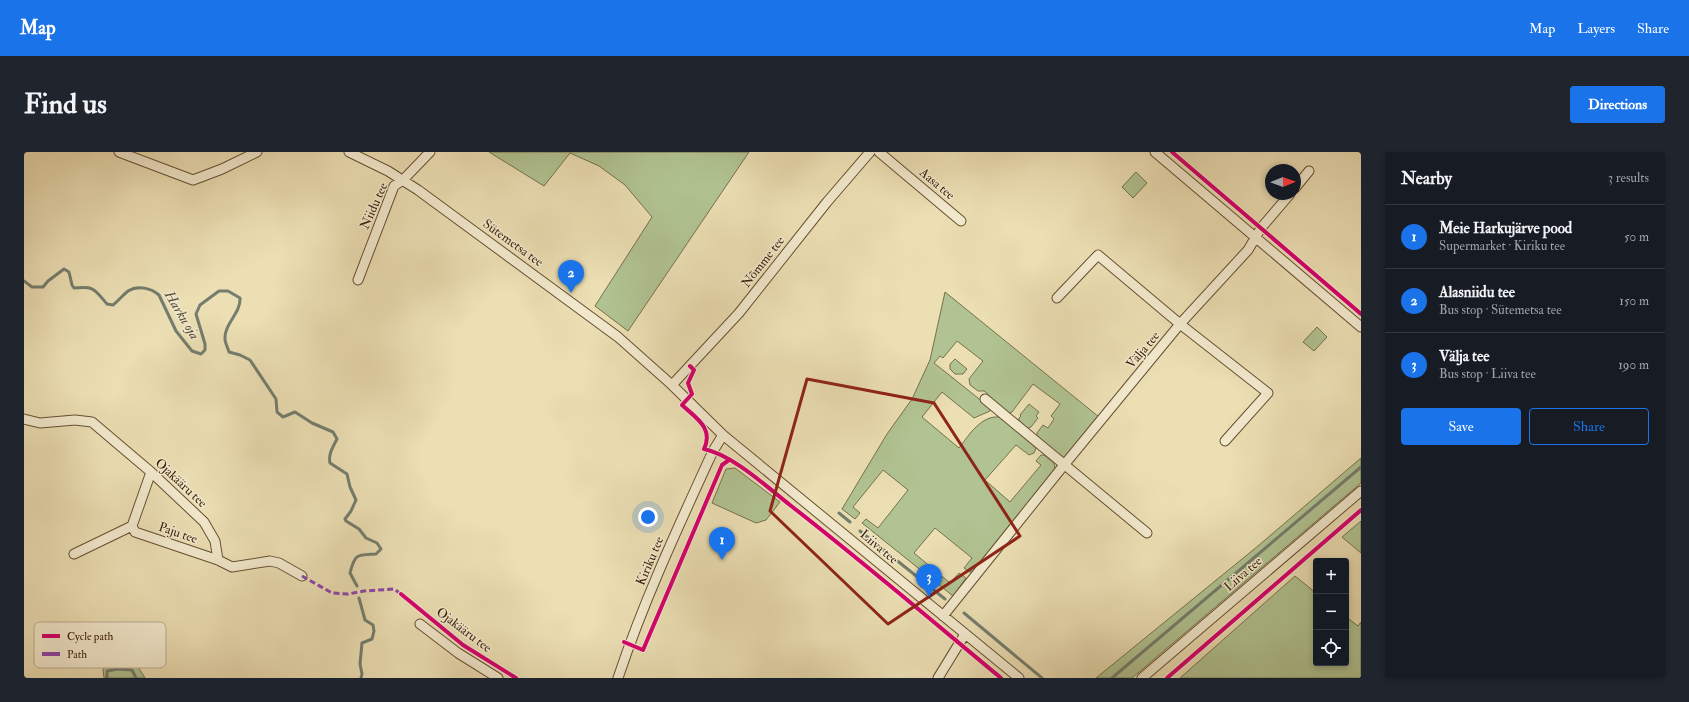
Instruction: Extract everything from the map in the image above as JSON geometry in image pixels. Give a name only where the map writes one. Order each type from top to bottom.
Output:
[{"type":"street","points":[[119,152],[193,180],[222,169],[257,152]]},
{"type":"street","name":"Sütemetsa tee","points":[[350,152],[403,180],[618,337],[672,385],[723,435]]},
{"type":"street","name":"Niidu tee","points":[[358,280],[394,186],[403,180],[430,152]]},
{"type":"street","name":"Nõmme tee","points":[[672,385],[739,313],[827,202],[870,152]]},
{"type":"street","name":"Aasa tee","points":[[879,152],[961,220]]},
{"type":"street","points":[[1155,152],[1361,327]]},
{"type":"street","points":[[1301,181],[1309,171]]},
{"type":"street","name":"Välja tee","points":[[943,616],[1064,465],[1180,324],[1248,250],[1261,228],[1285,200]]},
{"type":"street","points":[[1057,298],[1098,255],[1180,324],[1268,393],[1225,441]]},
{"type":"street","points":[[985,399],[1147,532]]},
{"type":"street","name":"Ojakääru tee","points":[[24,419],[40,423],[75,420],[92,422],[151,472],[204,522],[216,541],[218,560]]},
{"type":"street","name":"Liiva tee","points":[[723,435],[1018,678]]},
{"type":"street","name":"Kiriku tee","points":[[618,678],[627,651],[659,572],[713,451],[723,435]]},
{"type":"street","points":[[74,554],[132,526],[151,472]]},
{"type":"street","name":"Liiva tee","points":[[1142,678],[1361,490]]},
{"type":"street","name":"Paju tee","points":[[132,526],[136,532],[218,560]]},
{"type":"street","points":[[218,560],[232,568],[270,561],[279,563],[302,576]]},
{"type":"street","name":"Ojakääru tee","points":[[420,624],[458,654],[498,678]]},
{"type":"street","points":[[938,678],[965,634]]},
{"type":"highlighted area","points":[[807,379],[934,403],[1020,536],[888,624],[770,511]]},
{"type":"green space","points":[[489,152],[749,152],[628,331],[595,306],[652,217],[625,185],[599,166],[570,153],[544,186]]},
{"type":"green space","points":[[1136,172],[1147,183],[1133,198],[1122,187]]},
{"type":"green space","points":[[945,292],[1099,417],[1067,457],[1062,458],[1037,438],[1037,433],[1043,425],[1048,428],[1054,419],[1051,416],[1060,404],[1033,384],[1012,412],[1008,414],[986,397],[988,394],[984,391],[978,391],[970,385],[969,379],[983,361],[957,341],[943,358],[940,356],[934,363],[990,409],[990,411],[974,418],[942,392],[922,417],[959,448],[971,432],[981,423],[993,417],[1000,417],[1036,448],[1034,453],[1029,455],[1016,445],[985,480],[1010,502],[1041,465],[1036,461],[1041,455],[1044,455],[1054,463],[1055,470],[973,572],[969,572],[964,568],[972,558],[935,528],[914,553],[950,583],[959,573],[966,578],[953,596],[862,523],[866,519],[878,528],[908,490],[883,470],[853,507],[860,513],[855,519],[842,509],[887,434],[912,399],[930,360]]},
{"type":"green space","points":[[1317,327],[1327,337],[1314,351],[1303,342]]},
{"type":"green space","points":[[955,359],[967,369],[963,374],[955,374],[950,369],[950,364]]},
{"type":"green space","points":[[1029,404],[1039,412],[1036,416],[1038,418],[1031,427],[1025,429],[1019,424],[1019,418]]},
{"type":"green space","points":[[1361,458],[1361,483],[1132,678],[1096,678],[1258,546]]},
{"type":"green space","points":[[735,468],[780,502],[766,520],[756,523],[712,503],[726,469]]},
{"type":"green space","points":[[1361,521],[1361,553],[1342,537]]},
{"type":"green space","points":[[1295,576],[1313,591],[1313,666],[1349,666],[1349,619],[1358,626],[1361,622],[1361,678],[1180,678]]},
{"type":"green space","points":[[139,668],[145,678],[104,678],[103,669]]},
{"type":"waterway","name":"Harku oja","points":[[24,281],[32,287],[43,287],[48,281],[64,269],[69,272],[74,288],[90,288],[94,290],[107,304],[113,305],[132,289],[144,288],[152,291],[159,295],[176,331],[192,351],[201,354],[205,350],[205,344],[196,314],[200,305],[219,291],[228,291],[240,298],[238,309],[225,334],[225,341],[229,352],[250,360],[276,399],[277,412],[283,417],[295,412],[312,423],[333,432],[337,439],[330,454],[330,463],[347,474],[350,487],[356,500],[345,519],[359,529],[366,538],[377,543],[381,549],[376,554],[361,555],[355,558],[350,573],[357,586]]},
{"type":"waterway","points":[[1112,678],[1361,467]]},
{"type":"waterway","points":[[839,513],[850,522]]},
{"type":"waterway","points":[[860,531],[945,599]]},
{"type":"waterway","name":"Harku oja","points":[[359,598],[365,620],[373,625],[374,631],[372,639],[362,643],[360,664],[362,674],[361,678]]},
{"type":"waterway","points":[[964,613],[1042,678]]},
{"type":"waterway","name":"Harku oja","points":[[107,678],[107,671],[118,669],[132,670],[136,678]]},
{"type":"marked path","points":[[302,576],[332,593],[348,594],[364,591],[394,589],[401,594]]},
{"type":"cycle path","points":[[1172,152],[1361,314]]},
{"type":"cycle path","points":[[690,366],[694,370],[688,383],[692,394],[682,405],[698,419],[705,429],[707,435],[704,449],[715,452],[749,472],[870,569],[1001,678]]},
{"type":"cycle path","points":[[624,642],[643,650],[722,465],[729,460]]},
{"type":"cycle path","points":[[1167,678],[1361,510]]},
{"type":"cycle path","points":[[401,594],[463,645],[516,678]]},
{"type":"place","name":"Alasniidu tee","points":[[571,293]]},
{"type":"place","name":"Meie Harkujärve pood","points":[[722,560]]},
{"type":"place","name":"Välja tee","points":[[929,597]]}]
